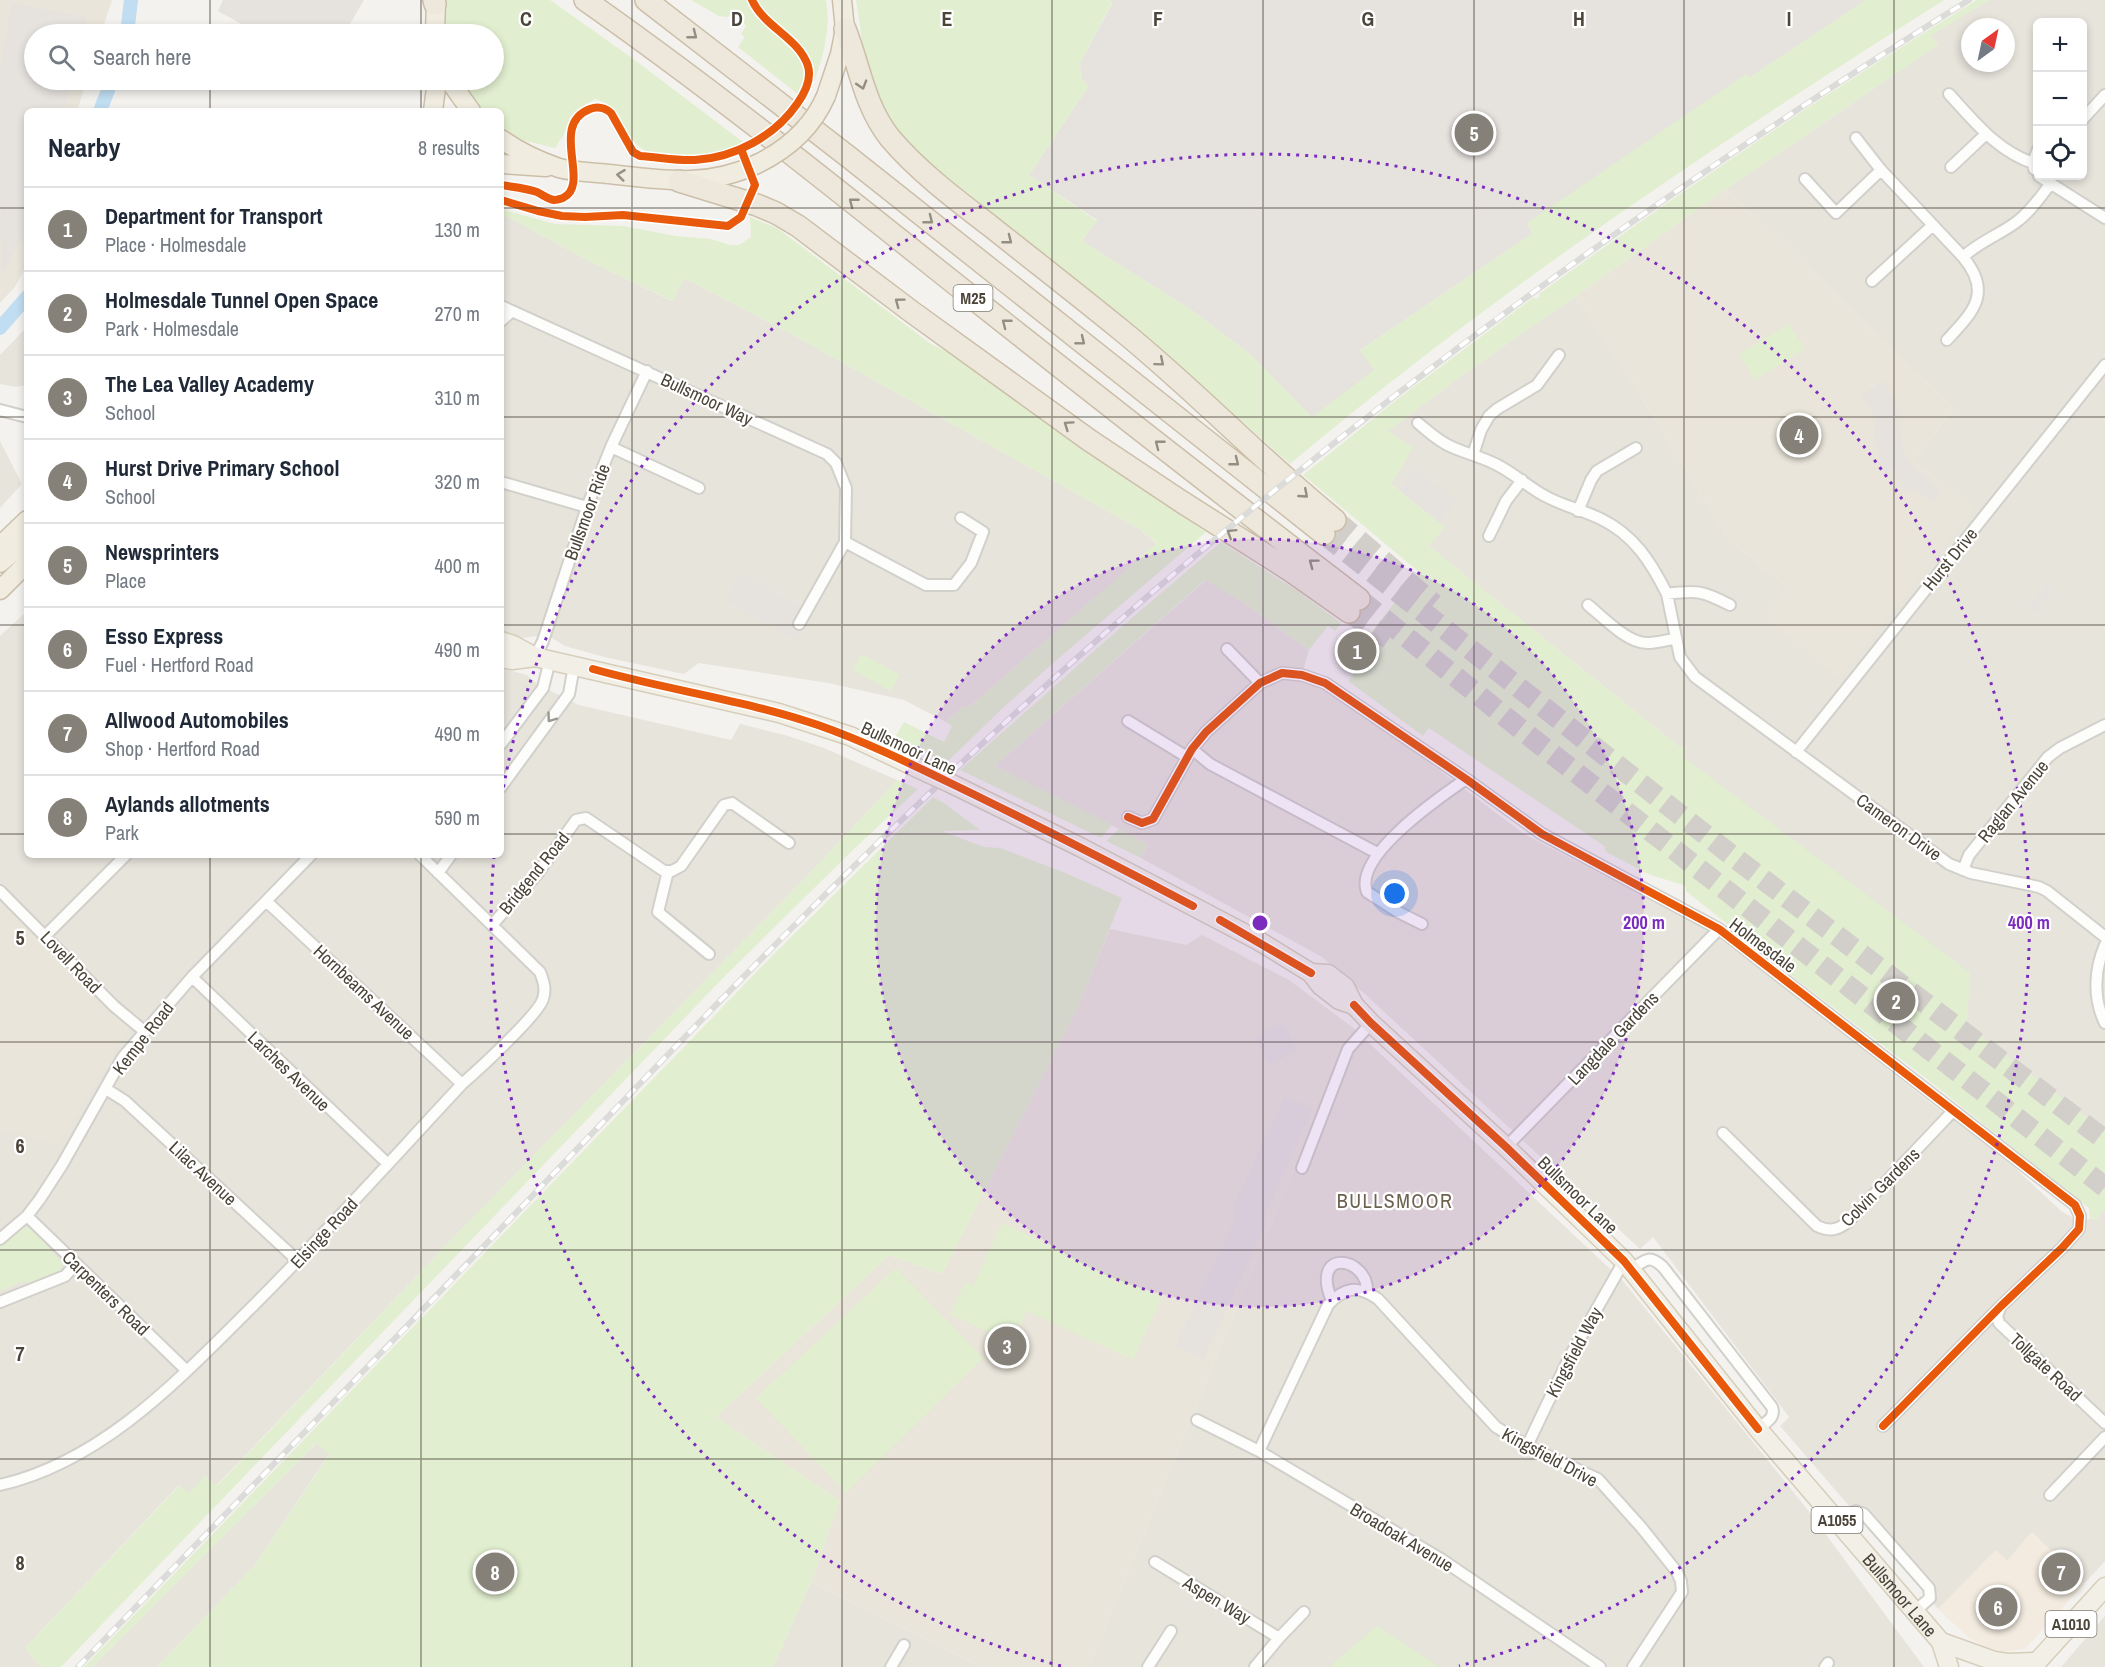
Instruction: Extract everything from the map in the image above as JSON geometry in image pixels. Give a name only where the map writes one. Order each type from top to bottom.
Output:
[{"type":"highway","name":"M25","points":[[585,0],[652,47],[759,129],[1119,413],[1354,605],[1288,569],[1098,446],[792,223],[757,205],[680,181]]},
{"type":"highway","name":"M25","points":[[646,0],[1330,527],[1303,494],[1163,364],[963,205],[911,160],[876,117],[865,95],[845,29]]},
{"type":"highway","points":[[504,164],[680,181],[731,175],[757,164],[793,142],[811,123],[826,96],[840,54],[845,29],[842,0]]},
{"type":"highway","points":[[435,1],[435,24]]},
{"type":"highway","points":[[433,108],[436,90]]},
{"type":"highway","points":[[456,90],[469,108]]},
{"type":"highway","points":[[504,141],[560,168]]},
{"type":"highway","points":[[0,546],[24,523]]},
{"type":"highway","points":[[0,563],[24,543]]},
{"type":"highway","points":[[0,590],[24,566]]},
{"type":"main road","name":"Bullsmoor Lane","points":[[504,642],[542,659],[779,713],[849,736],[1080,847],[1259,941],[1311,972],[1328,992],[1339,1000],[1354,1005],[1628,1265],[1758,1429],[1941,1642],[1952,1666]]},
{"type":"main road","name":"Bullsmoor Lane","points":[[504,658],[512,660],[542,659]]},
{"type":"main road","name":"A1010","points":[[2027,1665],[2105,1587]]},
{"type":"main road","points":[[1941,1642],[1994,1661],[2027,1665]]},
{"type":"street","points":[[1948,94],[1986,134],[2013,156],[2033,163]]},
{"type":"street","points":[[2087,115],[2105,95]]},
{"type":"street","points":[[1951,167],[1986,134]]},
{"type":"street","points":[[1856,138],[1881,170],[1963,257],[1976,278],[1977,301],[1970,315],[1947,340]]},
{"type":"street","points":[[1805,179],[1836,213],[1881,170]]},
{"type":"street","points":[[2046,180],[2105,218]]},
{"type":"street","points":[[1963,257],[1982,241],[2020,220],[2050,183]]},
{"type":"street","points":[[1872,281],[1933,225]]},
{"type":"street","name":"Bullsmoor Way","points":[[504,307],[827,454],[836,463],[846,488],[845,542],[799,624]]},
{"type":"street","points":[[504,318],[512,311]]},
{"type":"street","points":[[1473,455],[1481,430],[1489,416],[1537,385],[1559,356]]},
{"type":"street","name":"Hurst Drive","points":[[1796,752],[2105,365]]},
{"type":"street","name":"Bullsmoor Ride","points":[[504,740],[543,688],[543,641],[587,507],[611,447],[647,371]]},
{"type":"street","points":[[0,410],[24,416]]},
{"type":"street","name":"Cameron Drive","points":[[1418,423],[1442,442],[1492,462],[1542,495],[1602,519],[1628,537],[1653,566],[1667,594],[1680,657],[1684,664],[1707,686],[1949,864],[1963,870],[2039,887],[2105,937]]},
{"type":"street","points":[[611,447],[699,488]]},
{"type":"street","points":[[1578,511],[1597,471],[1636,448]]},
{"type":"street","points":[[1490,536],[1506,501],[1522,480]]},
{"type":"street","points":[[504,483],[587,507]]},
{"type":"street","points":[[845,542],[926,585],[954,585],[971,563],[983,532],[961,518]]},
{"type":"street","points":[[1667,594],[1695,590],[1730,605]]},
{"type":"street","points":[[1588,605],[1628,637],[1640,642],[1675,639]]},
{"type":"street","points":[[1227,649],[1260,683]]},
{"type":"street","points":[[504,783],[569,694],[574,666]]},
{"type":"street","name":"Holmesdale","points":[[1128,817],[1142,823],[1153,819],[1189,753],[1206,732],[1260,683],[1282,673],[1302,675],[1325,683],[1466,778],[1542,834],[1719,929],[2075,1205],[2080,1216],[2079,1229],[1883,1426]]},
{"type":"street","points":[[1128,721],[1377,854]]},
{"type":"street","name":"Raglan Avenue","points":[[1963,870],[1970,855],[2048,757],[2060,748],[2105,725]]},
{"type":"street","points":[[1422,924],[1367,892],[1364,879],[1377,854],[1422,810],[1466,778]]},
{"type":"street","points":[[709,954],[658,912],[668,871],[681,866],[724,804],[732,803],[789,843]]},
{"type":"street","name":"Bridgend Road","points":[[492,925],[538,873],[576,820],[586,818],[664,871],[668,871]]},
{"type":"street","points":[[46,935],[123,858]]},
{"type":"street","name":"Kempe Road","points":[[0,1239],[27,1216],[62,1165],[123,1057],[144,1031],[192,977],[308,858]]},
{"type":"street","points":[[423,858],[492,925]]},
{"type":"street","points":[[438,873],[449,858]]},
{"type":"street","name":"Lovell Road","points":[[0,891],[114,1006],[144,1031]]},
{"type":"street","name":"Hornbeams Avenue","points":[[266,901],[462,1084]]},
{"type":"street","name":"Elsinge Road","points":[[0,1485],[17,1481],[93,1447],[143,1412],[298,1261],[462,1084],[491,1057],[543,1001],[545,985],[540,972],[492,925]]},
{"type":"street","name":"Langdale Gardens","points":[[1506,1147],[1719,929]]},
{"type":"street","points":[[2105,945],[2099,958],[2096,974],[2098,1004],[2105,1023]]},
{"type":"street","name":"Larches Avenue","points":[[192,977],[388,1164]]},
{"type":"street","points":[[1302,1168],[1348,1049],[1371,1023]]},
{"type":"street","name":"Lilac Avenue","points":[[106,1089],[126,1101],[298,1261]]},
{"type":"street","name":"Colvin Gardens","points":[[1723,1133],[1818,1226],[1827,1230],[1838,1230],[1953,1111]]},
{"type":"street","name":"Carpenters Road","points":[[27,1216],[186,1370]]},
{"type":"street","points":[[1628,1265],[1650,1258],[1655,1259],[1663,1267],[1772,1407],[1774,1412],[1772,1417],[1758,1429]]},
{"type":"street","name":"Kingsfield Drive","points":[[1332,1301],[1325,1282],[1331,1266],[1337,1262],[1348,1264],[1364,1275],[1368,1283],[1367,1292],[1378,1299],[1496,1428],[1527,1446],[1598,1479],[1641,1527],[1677,1572],[1682,1592],[1633,1667]]},
{"type":"street","points":[[0,1302],[65,1276],[76,1264]]},
{"type":"street","name":"Kingsfield Way","points":[[1527,1446],[1570,1356],[1628,1265]]},
{"type":"street","points":[[1259,1451],[1323,1313],[1332,1301],[1345,1291],[1367,1292]]},
{"type":"street","name":"Tollgate Road","points":[[2001,1306],[1997,1316],[1999,1323],[2105,1423]]},
{"type":"street","name":"Broadoak Avenue","points":[[1197,1420],[1259,1451],[1441,1559],[1600,1667]]},
{"type":"street","points":[[2050,1495],[2105,1437]]},
{"type":"street","points":[[1840,1523],[1856,1511],[1864,1514],[1929,1588],[1930,1598],[1914,1612]]},
{"type":"street","name":"Aspen Way","points":[[1155,1562],[1279,1638]]},
{"type":"street","points":[[1255,1667],[1304,1612]]},
{"type":"street","points":[[1148,1667],[1171,1631]]},
{"type":"street","points":[[891,1667],[904,1645]]},
{"type":"shaded area","points":[[0,0],[112,0],[104,24],[24,24],[24,90],[84,90],[78,108],[24,108],[24,270],[15,287],[0,303]]},
{"type":"shaded area","points":[[223,0],[364,0],[350,24],[241,24],[218,11]]},
{"type":"shaded area","points":[[1110,0],[1866,0],[1749,78],[1746,75],[1527,224],[1533,233],[1360,350],[1375,370],[1312,418],[1251,355],[1193,311],[1082,241],[1097,220],[1029,175],[1088,87],[1081,77],[1080,63],[1112,4]]},
{"type":"shaded area","points":[[1989,0],[2105,0],[2105,1131],[1966,1026],[1681,756],[1687,748],[1678,746],[1429,546],[1444,527],[1391,484],[1388,431],[1465,373],[1575,297],[1625,370],[1728,539],[1787,587],[1972,508],[1914,460],[1954,409],[1726,189],[1938,45],[1930,36]]},
{"type":"shaded area","points":[[12,3],[86,17],[84,24],[24,24],[24,90],[70,90],[65,108],[24,108],[24,235],[1,277],[0,67]]},
{"type":"shaded area","points":[[1159,142],[1335,262],[1323,307],[1341,327],[1317,360],[1304,363],[1101,225],[1100,216],[1150,143]]},
{"type":"shaded area","points":[[1726,189],[1954,409],[1914,460],[1972,507],[1965,520],[1839,678],[1765,617],[1787,587],[1728,539],[1625,370],[1575,297]]},
{"type":"shaded area","points":[[504,215],[589,261],[672,301],[684,278],[788,332],[1138,528],[1157,544],[969,707],[964,706],[946,722],[904,700],[828,683],[699,663],[684,674],[604,657],[565,646],[552,638],[537,636],[522,638],[504,633]]},
{"type":"shaded area","points":[[24,330],[24,386],[16,387],[0,384],[0,355]]},
{"type":"shaded area","points":[[1885,381],[1899,408],[1902,446],[1906,458],[1917,470],[1928,476],[1940,494],[1933,503],[1919,492],[1903,488],[1892,469],[1885,474],[1876,458],[1880,455],[1873,435],[1876,419],[1861,394]]},
{"type":"shaded area","points":[[0,441],[22,484],[0,508]]},
{"type":"shaded area","points":[[1416,468],[1457,501],[1440,522],[1399,489]]},
{"type":"shaded area","points":[[740,573],[812,613],[797,641],[725,601]]},
{"type":"shaded area","points":[[1206,580],[1244,603],[1309,650],[1301,678],[1332,689],[1524,834],[1706,929],[1932,1104],[1997,1151],[2061,1211],[2077,1220],[2096,1219],[2105,1209],[2105,1561],[2084,1584],[2032,1532],[2007,1561],[1995,1551],[1938,1609],[1780,1426],[1789,1417],[1653,1237],[1640,1249],[1322,957],[1141,858],[1148,844],[995,766]]},
{"type":"shaded area","points":[[2046,584],[2054,590],[2035,613],[2027,607]]},
{"type":"shaded area","points":[[24,614],[24,858],[504,858],[504,669],[527,675],[537,684],[579,705],[731,740],[740,724],[824,748],[897,780],[814,869],[456,1235],[216,1486],[205,1476],[189,1494],[179,1485],[25,1648],[41,1667],[0,1667],[0,636]]},
{"type":"shaded area","points":[[0,897],[130,1026],[58,1145],[30,1139],[13,1129],[0,1135]]},
{"type":"shaded area","points":[[1110,929],[1186,945],[1202,935],[1289,980],[1352,1027],[1089,1667],[982,1667],[811,1582],[840,1501],[716,1417],[889,1255],[942,1274],[1079,1005]]},
{"type":"shaded area","points":[[1283,1022],[1298,1050],[1269,1065],[1254,1037]]},
{"type":"shaded area","points":[[1352,1027],[1623,1281],[1807,1509],[1924,1667],[1089,1667]]},
{"type":"shaded area","points":[[1285,1096],[1313,1109],[1265,1214],[1265,1225],[1204,1359],[1175,1345],[1233,1224],[1233,1207]]},
{"type":"shaded area","points":[[317,1443],[329,1454],[255,1565],[157,1667],[92,1667]]},
{"type":"shaded area","points":[[2032,1532],[2084,1584],[2025,1649],[2003,1652],[1986,1647],[1969,1638],[1938,1609],[1996,1550],[2007,1561]]},
{"type":"shaded area","points":[[811,1582],[982,1667],[773,1667]]},
{"type":"shaded area","points":[[2105,1616],[2105,1667],[2061,1667]]},
{"type":"green space","points":[[445,0],[550,0],[632,58],[743,142],[727,151],[707,155],[667,155],[644,150],[631,138],[617,112],[595,99],[571,116],[555,148],[522,140],[504,129],[504,108],[480,108],[467,90],[504,90],[504,24],[446,24]]},
{"type":"green space","points":[[691,0],[826,0],[828,20],[826,40],[815,79],[805,76],[799,95],[738,47],[745,37],[741,34],[746,26],[742,22],[745,17],[737,12],[727,17],[719,16]]},
{"type":"green space","points":[[856,0],[1110,0],[1112,3],[1080,63],[1081,77],[1088,87],[1029,175],[1097,221],[1082,241],[1193,311],[1251,355],[1312,417],[1374,370],[1360,350],[1533,233],[1527,223],[1746,74],[1749,78],[1866,0],[1944,0],[1692,164],[1527,279],[1446,339],[1290,464],[1143,333],[937,169],[910,142],[886,113],[871,79]]},
{"type":"green space","points":[[1977,0],[1989,0],[1931,36],[1938,45],[1726,189],[1465,373],[1388,431],[1413,448],[1391,484],[1444,527],[1429,546],[1678,746],[1687,748],[1682,756],[1970,973],[1967,1026],[2105,1131],[2105,1209],[2096,1219],[2090,1219],[2089,1208],[1927,1079],[1792,976],[1686,891],[1686,886],[1648,874],[1606,852],[1604,846],[1429,728],[1423,736],[1348,681],[1374,649],[1364,641],[1419,572],[1303,475],[1399,398],[1534,297],[1536,299],[1540,296],[1539,294],[1646,218],[1810,106]]},
{"type":"green space","points":[[504,210],[555,224],[623,226],[676,236],[711,239],[730,245],[739,245],[751,237],[750,217],[777,228],[931,344],[963,359],[1094,457],[1206,532],[1059,658],[946,763],[894,739],[904,722],[944,742],[952,726],[946,722],[964,706],[969,707],[1157,543],[1138,528],[788,332],[684,278],[673,301],[589,261],[504,215]]},
{"type":"green space","points":[[1789,324],[1805,349],[1755,380],[1739,354]]},
{"type":"green space","points":[[1221,542],[1298,591],[1341,623],[1335,631],[1328,626],[1309,650],[1244,603],[1205,580],[995,766],[1112,825],[1101,838],[960,770],[1120,628]]},
{"type":"green space","points":[[862,654],[900,675],[891,691],[853,670]]},
{"type":"green space","points":[[897,780],[918,789],[722,979],[61,1667],[41,1667],[25,1648],[180,1485],[189,1493],[205,1476],[217,1486],[456,1235],[814,869]]},
{"type":"green space","points":[[933,797],[980,830],[942,831],[984,847],[1000,848],[1122,898],[1079,1005],[942,1274],[889,1255],[716,1417],[840,1501],[811,1582],[773,1667],[157,1667],[255,1565],[329,1455],[317,1443],[92,1667],[84,1667],[774,954]]},
{"type":"green space","points":[[1119,829],[1148,844],[1141,858],[1106,841]]},
{"type":"green space","points":[[1002,1223],[1162,1297],[1133,1360],[1027,1311],[1012,1343],[950,1314],[965,1282],[973,1286]]},
{"type":"green space","points":[[21,1228],[31,1228],[63,1264],[60,1272],[34,1284],[24,1281],[0,1291],[0,1245]]},
{"type":"green space","points":[[896,1268],[983,1358],[846,1493],[756,1398]]},
{"type":"green space","points":[[1377,1626],[1440,1667],[1329,1667]]},
{"type":"waterway","points":[[128,24],[131,0]]},
{"type":"waterway","points":[[101,108],[108,90]]},
{"type":"waterway","points":[[0,328],[24,300]]},
{"type":"tunnel","points":[[1335,520],[1434,604]]},
{"type":"tunnel","points":[[1324,534],[1735,858],[2105,1140]]},
{"type":"tunnel","points":[[1359,599],[1528,735],[2105,1187]]},
{"type":"tunnel","points":[[1349,612],[1389,639]]},
{"type":"railway","points":[[78,1667],[789,931],[918,804],[1051,681],[1269,495],[1495,320],[1729,156],[1969,0]]},
{"type":"cycle path","points":[[504,186],[537,192],[554,200],[563,198],[571,191],[574,180],[572,128],[578,117],[593,108],[601,108],[611,113],[633,152],[640,156],[681,160],[710,158],[739,150],[765,135],[788,116],[800,100],[807,86],[809,71],[804,56],[765,18],[752,0]]},
{"type":"cycle path","points":[[504,201],[562,216],[623,215],[728,226],[741,217],[755,185],[741,149]]},
{"type":"cycle path","points":[[593,669],[790,716],[838,732],[975,795],[1193,906]]},
{"type":"cycle path","points":[[1128,817],[1142,823],[1153,819],[1192,749],[1206,732],[1260,683],[1282,673],[1302,675],[1325,683],[1542,834],[1719,929],[2075,1205],[2080,1216],[2079,1229],[1883,1426]]},
{"type":"cycle path","points":[[1220,920],[1311,973]]},
{"type":"cycle path","points":[[1354,1005],[1624,1261],[1758,1429]]},
{"type":"place","name":"Newsprinters","points":[[1474,133]]},
{"type":"place","name":"Hurst Drive Primary School","points":[[1799,435]]},
{"type":"place","name":"Department for Transport","points":[[1357,651]]},
{"type":"place","name":"Holmesdale Tunnel Open Space","points":[[1896,1001]]},
{"type":"place","name":"The Lea Valley Academy","points":[[1007,1346]]},
{"type":"place","name":"Aylands allotments","points":[[495,1572]]},
{"type":"place","name":"Allwood Automobiles","points":[[2061,1572]]},
{"type":"place","name":"Esso Express","points":[[1998,1607]]},
{"type":"district","name":"BULLSMOOR","points":[[1395,1200]]}]
